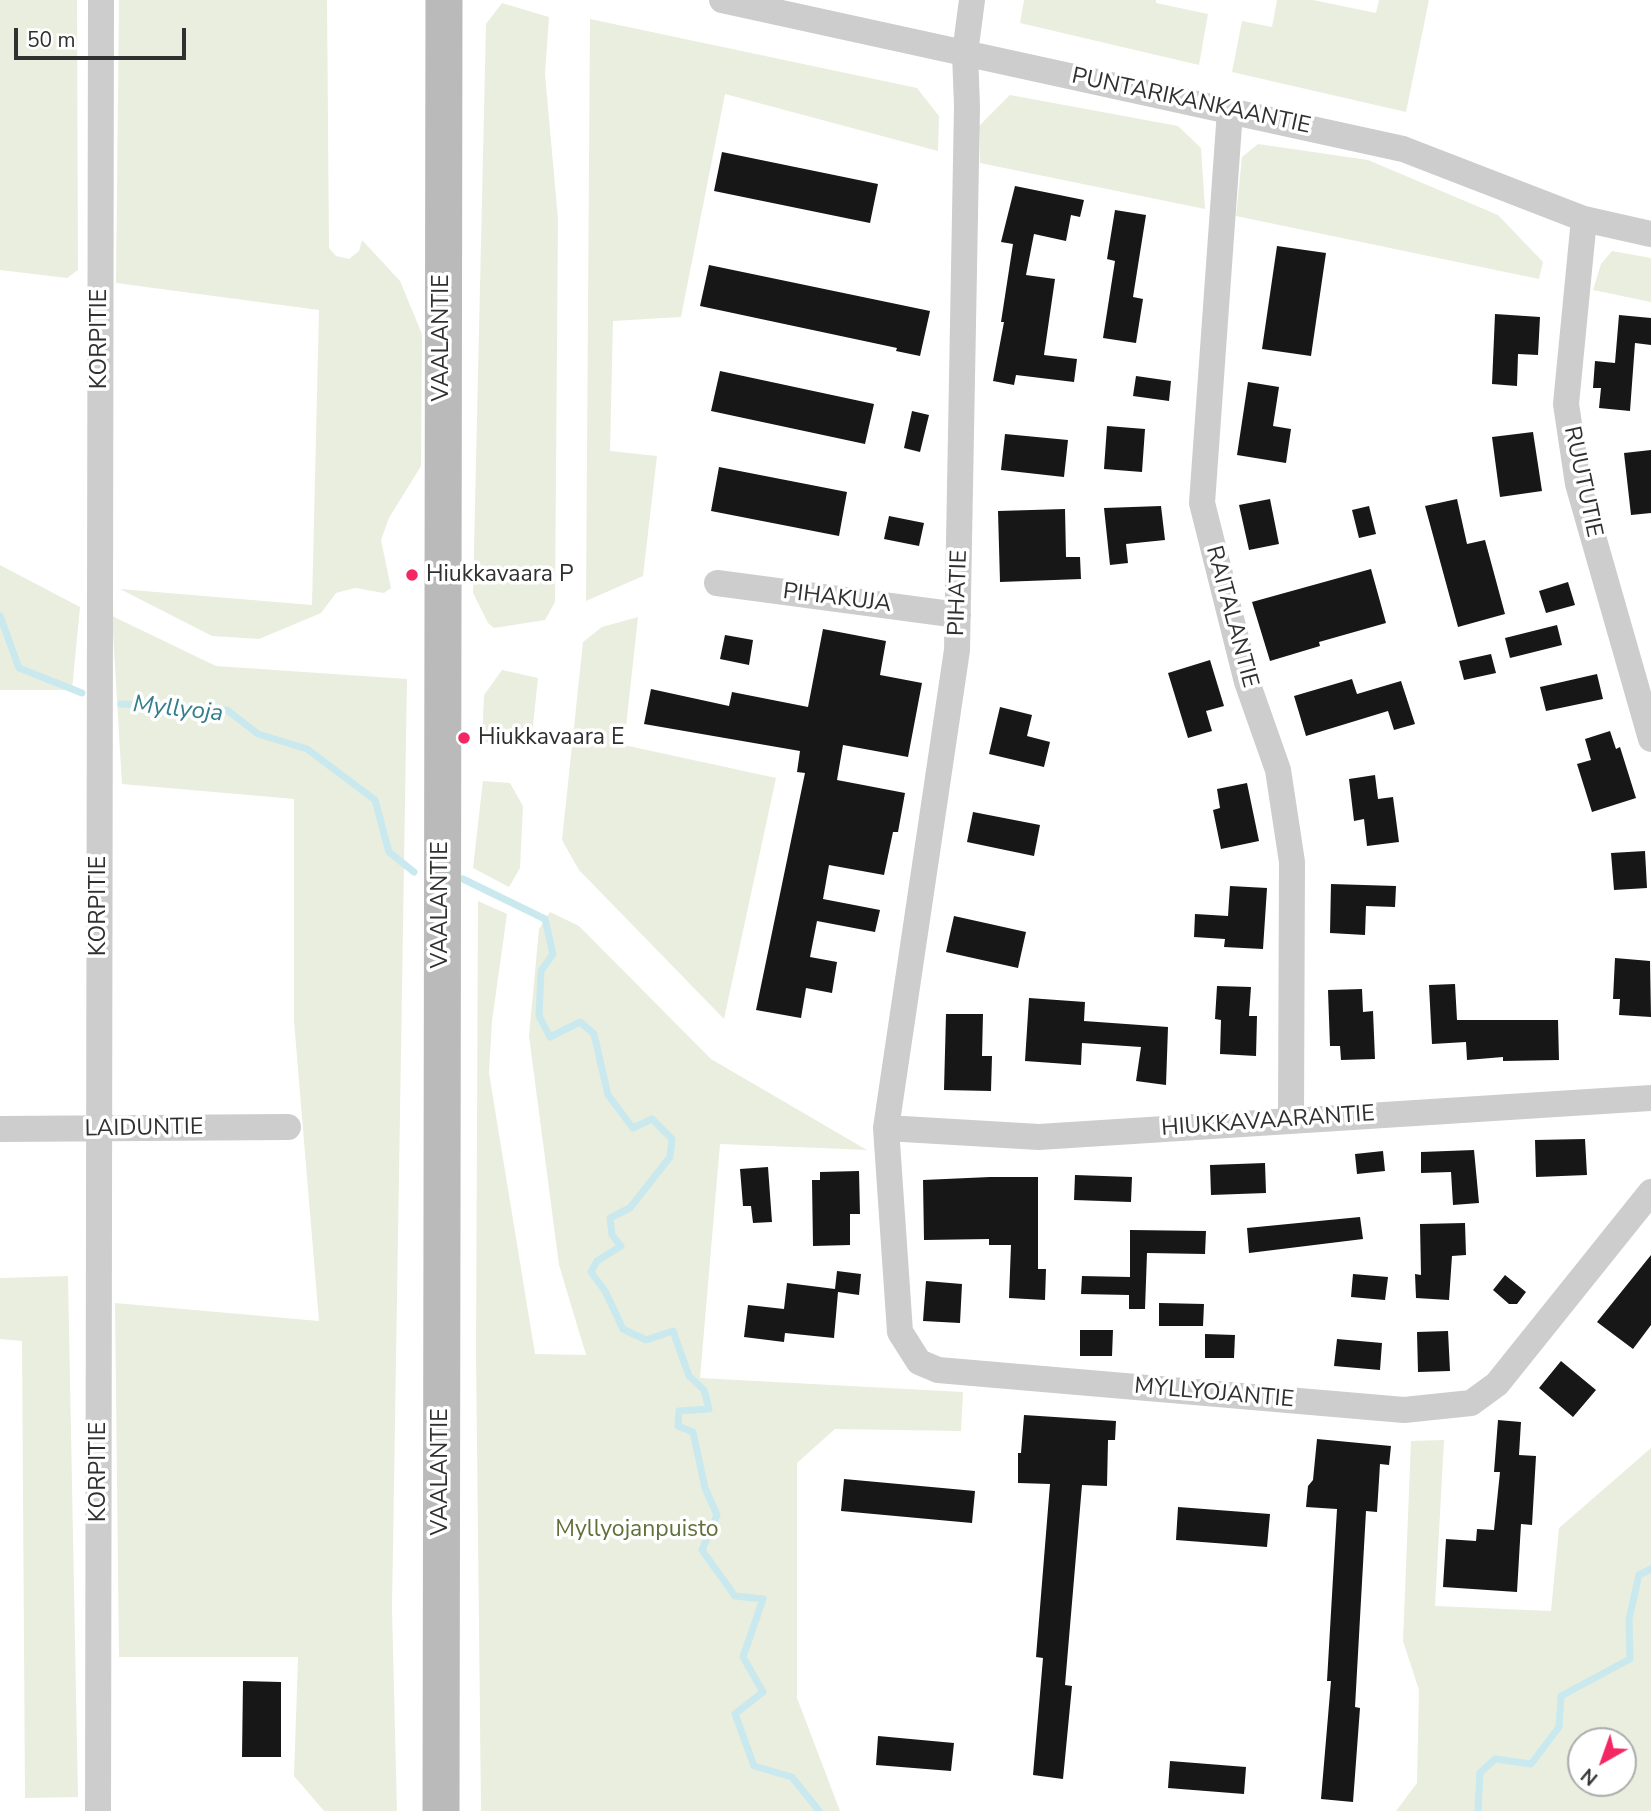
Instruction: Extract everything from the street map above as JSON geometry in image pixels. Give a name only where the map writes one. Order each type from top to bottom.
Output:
[{"type":"street","name":"KORPITIE","points":[[98,1811],[101,0]]},
{"type":"street","name":"VAALANTIE","points":[[441,1811],[444,0]]},
{"type":"street","name":"PUNTARIKANKAANTIE","points":[[722,0],[1403,149],[1584,219],[1651,234]]},
{"type":"street","name":"PIHATIE","points":[[886,1128],[957,650],[967,106],[965,53],[972,0]]},
{"type":"street","name":"RAITALANTIE","points":[[1230,111],[1202,503],[1247,682],[1278,770],[1292,862],[1292,1119]]},
{"type":"street","name":"RUUTUTIE","points":[[1584,219],[1566,404],[1578,484],[1651,739]]},
{"type":"street","name":"PIHAKUJA","points":[[717,583],[958,615]]},
{"type":"street","name":"HIUKKAVAARANTIE","points":[[886,1128],[1039,1136],[1172,1130],[1292,1119],[1651,1098]]},
{"type":"street","name":"LAIDUNTIE","points":[[0,1129],[288,1127]]},
{"type":"street","name":"MYLLYOJANTIE","points":[[886,1128],[900,1332],[919,1362],[938,1370],[1404,1410],[1471,1403],[1497,1384],[1651,1192]]},
{"type":"green space","points":[[0,0],[77,0],[78,270],[67,278],[0,270]]},
{"type":"green space","points":[[119,0],[327,0],[329,248],[336,256],[349,259],[359,251],[362,240],[400,281],[422,334],[421,466],[389,518],[381,540],[391,588],[384,593],[355,588],[336,593],[321,613],[259,639],[212,636],[120,589],[312,605],[319,310],[116,283]]},
{"type":"green space","points":[[1024,0],[1156,0],[1156,3],[1208,14],[1199,65],[1020,23]]},
{"type":"green space","points":[[1277,0],[1313,0],[1376,13],[1379,0],[1429,0],[1406,112],[1232,72],[1242,21],[1272,27]]},
{"type":"green space","points":[[502,3],[549,17],[545,74],[558,219],[555,602],[545,620],[494,628],[488,623],[473,593],[486,24]]},
{"type":"green space","points":[[590,19],[917,88],[939,116],[938,151],[725,94],[681,317],[613,321],[610,451],[657,456],[643,576],[586,601]]},
{"type":"green space","points":[[1010,95],[1178,126],[1201,148],[1205,209],[980,163],[979,126]]},
{"type":"green space","points":[[1258,144],[1368,160],[1498,215],[1543,262],[1539,279],[1236,216],[1242,157]]},
{"type":"green space","points":[[1612,251],[1651,258],[1651,302],[1593,290],[1601,264]]},
{"type":"green space","points":[[0,565],[80,607],[72,690],[0,690]]},
{"type":"green space","points":[[112,616],[216,666],[407,679],[392,1609],[397,1811],[324,1811],[294,1776],[298,1657],[119,1657],[115,1303],[319,1321],[294,1021],[294,799],[122,784]]},
{"type":"green space","points":[[638,617],[624,745],[776,778],[724,1019],[579,870],[562,840],[583,642],[602,627]]},
{"type":"green space","points":[[502,670],[538,678],[531,744],[482,742],[484,695]]},
{"type":"green space","points":[[483,781],[510,783],[523,806],[520,868],[509,887],[473,868]]},
{"type":"green space","name":"Myllyojanpuisto","points":[[478,901],[507,914],[492,1021],[489,1073],[535,1354],[586,1355],[559,1265],[529,1036],[539,929],[550,912],[579,926],[711,1059],[867,1150],[720,1144],[700,1378],[963,1392],[961,1431],[835,1429],[797,1463],[797,1698],[840,1811],[481,1811],[476,1352]]},
{"type":"green space","points":[[68,1276],[78,1797],[25,1798],[22,1341],[0,1339],[0,1278]]},
{"type":"green space","points":[[1444,1440],[1435,1606],[1551,1611],[1559,1528],[1651,1448],[1651,1811],[1396,1811],[1417,1783],[1419,1690],[1403,1641],[1411,1441]]},
{"type":"building","points":[[722,152],[878,184],[870,223],[714,191]]},
{"type":"building","points":[[1015,186],[1084,200],[1080,217],[1071,215],[1066,241],[1034,234],[1026,275],[1055,279],[1044,355],[1077,359],[1074,382],[1016,375],[1014,385],[993,381],[1004,322],[1001,322],[1013,244],[1001,242]]},
{"type":"building","points":[[1115,210],[1146,215],[1133,297],[1143,299],[1136,343],[1103,338],[1115,261],[1107,259]]},
{"type":"building","points":[[1277,246],[1326,253],[1311,356],[1262,349]]},
{"type":"building","points":[[709,265],[930,311],[920,356],[896,351],[897,348],[700,306]]},
{"type":"building","points":[[1495,314],[1540,317],[1538,355],[1518,354],[1517,386],[1492,384]]},
{"type":"building","points":[[1619,315],[1651,318],[1651,345],[1635,343],[1630,411],[1599,408],[1601,388],[1593,388],[1595,361],[1615,363]]},
{"type":"building","points":[[720,371],[874,404],[865,444],[711,411]]},
{"type":"building","points":[[1136,376],[1171,381],[1169,401],[1133,396]]},
{"type":"building","points":[[1248,382],[1279,387],[1273,426],[1291,429],[1286,463],[1237,455]]},
{"type":"building","points":[[912,411],[929,415],[920,452],[904,448]]},
{"type":"building","points":[[1107,426],[1145,429],[1142,472],[1104,469]]},
{"type":"building","points":[[1533,432],[1542,491],[1500,497],[1492,437]]},
{"type":"building","points":[[1005,434],[1068,440],[1064,477],[1001,470]]},
{"type":"building","points":[[1651,450],[1651,513],[1631,515],[1624,453]]},
{"type":"building","points":[[719,467],[847,492],[839,536],[711,511]]},
{"type":"building","points":[[1270,499],[1279,544],[1249,550],[1239,505]]},
{"type":"building","points":[[1457,499],[1467,544],[1485,540],[1505,614],[1458,627],[1425,506]]},
{"type":"building","points":[[1161,506],[1165,540],[1126,544],[1128,563],[1110,565],[1104,508]]},
{"type":"building","points":[[1369,506],[1376,534],[1359,538],[1352,510]]},
{"type":"building","points":[[1065,509],[1066,557],[1080,557],[1081,579],[1000,582],[998,511]]},
{"type":"building","points":[[889,516],[924,523],[919,546],[884,539]]},
{"type":"building","points":[[1371,569],[1386,623],[1319,642],[1320,646],[1270,661],[1252,602]]},
{"type":"building","points":[[1568,582],[1575,605],[1546,613],[1539,591]]},
{"type":"building","points":[[1557,625],[1562,645],[1510,658],[1505,638]]},
{"type":"building","points":[[823,629],[886,641],[880,675],[922,683],[908,757],[843,745],[837,780],[905,793],[898,832],[893,832],[884,875],[829,865],[823,899],[880,910],[875,932],[817,921],[810,957],[837,962],[832,993],[806,988],[801,1018],[756,1010],[805,773],[797,772],[800,751],[644,724],[651,689],[729,706],[732,692],[808,707]]},
{"type":"building","points":[[725,635],[753,640],[749,665],[720,659]]},
{"type":"building","points":[[1491,654],[1496,673],[1464,680],[1459,661]]},
{"type":"building","points":[[1210,660],[1224,706],[1206,711],[1212,731],[1188,738],[1168,673]]},
{"type":"building","points":[[1597,674],[1603,699],[1546,711],[1540,687]]},
{"type":"building","points":[[1352,679],[1357,694],[1401,681],[1415,724],[1394,730],[1388,711],[1306,736],[1294,696]]},
{"type":"building","points":[[1000,707],[1032,715],[1027,736],[1050,742],[1044,767],[989,754]]},
{"type":"building","points":[[1610,731],[1616,749],[1620,747],[1636,798],[1592,812],[1577,764],[1591,760],[1585,739]]},
{"type":"building","points":[[1375,775],[1378,799],[1393,797],[1399,842],[1367,846],[1364,819],[1354,821],[1349,779]]},
{"type":"building","points":[[1247,783],[1259,841],[1221,849],[1213,810],[1220,808],[1217,789]]},
{"type":"building","points":[[973,812],[1040,825],[1034,856],[967,842]]},
{"type":"building","points":[[1645,851],[1647,888],[1614,890],[1611,853]]},
{"type":"building","points":[[1331,884],[1396,886],[1395,907],[1366,906],[1365,935],[1330,933]]},
{"type":"building","points":[[1230,886],[1267,888],[1263,949],[1224,947],[1225,939],[1194,937],[1195,914],[1228,916]]},
{"type":"building","points":[[954,916],[1026,932],[1018,968],[946,952]]},
{"type":"building","points":[[1615,958],[1650,961],[1651,1017],[1619,1015],[1620,999],[1613,999]]},
{"type":"building","points":[[1455,984],[1457,1020],[1558,1020],[1559,1060],[1503,1061],[1503,1057],[1467,1060],[1466,1042],[1432,1044],[1429,985]]},
{"type":"building","points":[[1217,986],[1251,987],[1249,1016],[1257,1016],[1256,1056],[1220,1054],[1221,1020],[1215,1019]]},
{"type":"building","points":[[1362,989],[1363,1012],[1373,1011],[1375,1059],[1341,1060],[1340,1046],[1330,1046],[1328,990]]},
{"type":"building","points":[[1029,998],[1085,1002],[1084,1021],[1168,1027],[1166,1085],[1136,1081],[1141,1047],[1082,1043],[1081,1065],[1025,1061]]},
{"type":"building","points":[[946,1014],[983,1014],[982,1056],[992,1056],[991,1091],[944,1090]]},
{"type":"building","points":[[1585,1139],[1587,1175],[1536,1177],[1535,1140]]},
{"type":"building","points":[[1474,1150],[1479,1203],[1453,1205],[1451,1172],[1421,1173],[1421,1152]]},
{"type":"building","points":[[1383,1151],[1385,1171],[1357,1174],[1355,1154]]},
{"type":"building","points":[[1265,1163],[1266,1193],[1211,1195],[1210,1165]]},
{"type":"building","points":[[768,1167],[772,1222],[753,1223],[751,1206],[743,1206],[740,1169]]},
{"type":"building","points":[[859,1171],[860,1214],[850,1214],[850,1245],[813,1246],[812,1180],[820,1180],[820,1172]]},
{"type":"building","points":[[1075,1175],[1132,1177],[1131,1202],[1074,1200]]},
{"type":"building","points":[[1038,1177],[1038,1269],[1046,1269],[1045,1300],[1009,1298],[1011,1245],[989,1245],[989,1239],[924,1240],[923,1180]]},
{"type":"building","points":[[1360,1217],[1363,1239],[1249,1253],[1247,1228]]},
{"type":"building","points":[[1465,1223],[1466,1255],[1452,1256],[1449,1300],[1416,1298],[1415,1274],[1421,1275],[1420,1224]]},
{"type":"building","points":[[1130,1230],[1206,1231],[1205,1254],[1147,1253],[1145,1309],[1129,1309],[1129,1295],[1081,1294],[1082,1276],[1130,1277]]},
{"type":"building","points":[[1651,1255],[1651,1325],[1633,1349],[1597,1322]]},
{"type":"building","points":[[837,1271],[861,1274],[859,1295],[838,1292],[834,1338],[785,1333],[784,1342],[744,1337],[748,1305],[784,1309],[787,1283],[835,1289]]},
{"type":"building","points":[[1353,1274],[1388,1277],[1385,1300],[1351,1297]]},
{"type":"building","points":[[1505,1275],[1526,1292],[1517,1304],[1509,1304],[1493,1290]]},
{"type":"building","points":[[926,1281],[962,1284],[960,1323],[923,1321]]},
{"type":"building","points":[[1159,1303],[1204,1304],[1203,1326],[1159,1326]]},
{"type":"building","points":[[1080,1330],[1113,1330],[1112,1356],[1080,1356]]},
{"type":"building","points":[[1448,1331],[1450,1371],[1418,1372],[1417,1332]]},
{"type":"building","points":[[1205,1334],[1235,1335],[1234,1358],[1205,1358]]},
{"type":"building","points":[[1337,1339],[1382,1343],[1380,1370],[1334,1366]]},
{"type":"building","points":[[1561,1361],[1596,1390],[1573,1417],[1539,1388]]},
{"type":"building","points":[[1024,1415],[1116,1421],[1115,1440],[1108,1440],[1107,1486],[1082,1485],[1065,1685],[1072,1686],[1063,1779],[1033,1775],[1043,1658],[1036,1657],[1050,1484],[1018,1483],[1018,1453],[1021,1453]]},
{"type":"building","points":[[1498,1420],[1521,1422],[1519,1455],[1536,1456],[1532,1525],[1521,1524],[1517,1592],[1443,1587],[1446,1539],[1476,1541],[1477,1529],[1494,1530],[1500,1472],[1494,1472]]},
{"type":"building","points":[[1317,1439],[1391,1446],[1389,1465],[1380,1464],[1377,1512],[1366,1511],[1355,1707],[1360,1708],[1353,1802],[1321,1799],[1331,1681],[1327,1681],[1337,1509],[1306,1507],[1308,1486],[1313,1480]]},
{"type":"building","points":[[844,1479],[975,1491],[972,1523],[841,1511]]},
{"type":"building","points":[[1178,1507],[1270,1514],[1267,1547],[1176,1540]]},
{"type":"building","points":[[243,1681],[281,1682],[281,1757],[242,1757]]},
{"type":"building","points":[[878,1736],[954,1743],[951,1771],[876,1765]]},
{"type":"building","points":[[1170,1761],[1246,1767],[1244,1794],[1168,1788]]},
{"type":"waterway","name":"Myllyoja","points":[[0,616],[19,668],[82,693]]},
{"type":"waterway","name":"Myllyoja","points":[[121,704],[227,710],[258,734],[307,749],[375,800],[389,852],[414,872]]},
{"type":"waterway","name":"Myllyoja","points":[[463,879],[545,919],[553,954],[541,971],[539,1016],[550,1037],[580,1022],[594,1034],[608,1095],[633,1128],[652,1119],[672,1139],[670,1157],[630,1208],[610,1218],[612,1235],[621,1246],[597,1261],[591,1272],[605,1291],[623,1329],[646,1340],[673,1331],[689,1376],[704,1390],[709,1409],[679,1411],[678,1426],[693,1432],[705,1488],[717,1515],[702,1550],[735,1596],[763,1599],[743,1657],[763,1692],[735,1714],[754,1766],[792,1777],[819,1811]]},
{"type":"waterway","name":"Myllyoja","points":[[1478,1811],[1480,1773],[1495,1759],[1531,1764],[1559,1727],[1561,1696],[1630,1659],[1629,1619],[1639,1575],[1651,1569]]},
{"type":"place","name":"Hiukkavaara P","points":[[412,575]]},
{"type":"place","name":"Hiukkavaara E","points":[[464,738]]}]
